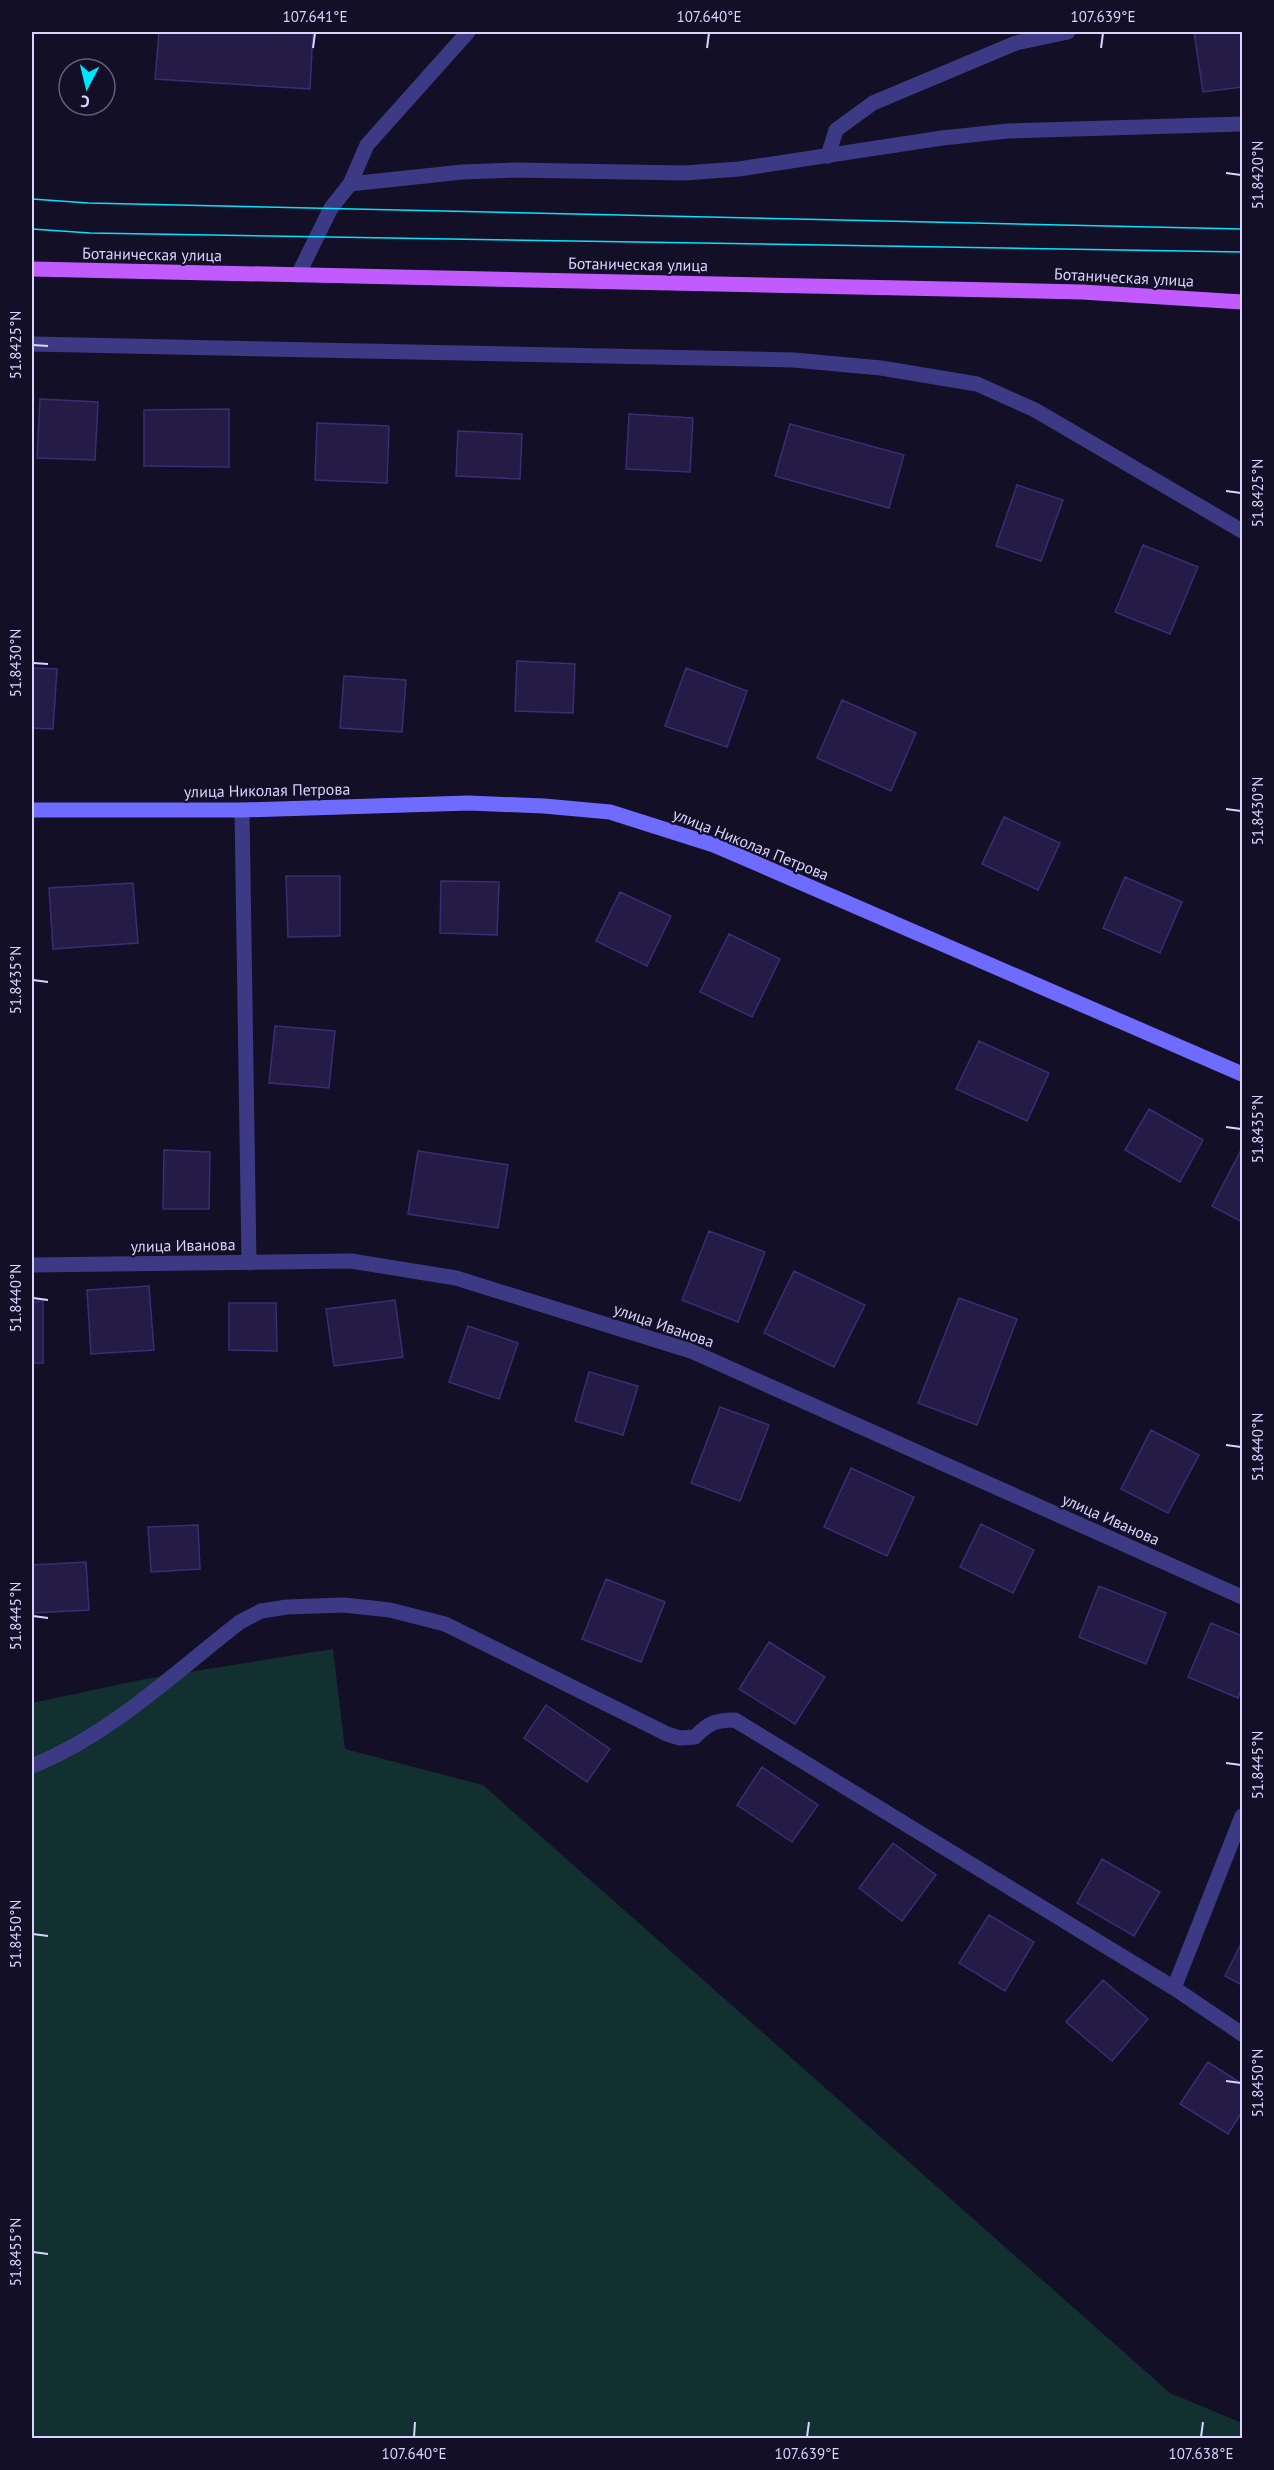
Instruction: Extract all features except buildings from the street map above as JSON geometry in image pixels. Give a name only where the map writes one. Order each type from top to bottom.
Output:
[{"type":"main road","name":"Ботаническая улица","points":[[32,269],[1082,292],[1242,302]]},
{"type":"main road","name":"улица Николая Петрова","points":[[32,810],[242,810],[469,803],[610,812],[714,845],[1242,1074]]},
{"type":"street","points":[[298,276],[331,208],[350,184],[367,145],[468,32]]},
{"type":"street","points":[[828,156],[836,130],[873,103],[1016,43],[1068,32]]},
{"type":"street","points":[[350,184],[462,172],[515,170],[684,173],[739,170],[942,138],[1008,131],[1242,124]]},
{"type":"street","points":[[32,344],[794,360],[881,368],[977,384],[1025,406],[1242,531]]},
{"type":"street","points":[[242,810],[249,1263]]},
{"type":"street","name":"улица Иванова","points":[[32,1265],[351,1261],[456,1278],[691,1351],[1242,1597]]},
{"type":"street","points":[[32,1766],[57,1756],[112,1722],[240,1622],[261,1611],[288,1607],[344,1605],[390,1610],[445,1624],[667,1734],[680,1738],[694,1737],[707,1724],[720,1720],[735,1720],[1174,1988],[1242,2034]]},
{"type":"street","points":[[1174,1988],[1242,1816]]},
{"type":"green space","points":[[333,1649],[345,1749],[483,1785],[1170,2393],[1242,2423],[1242,2438],[32,2438],[32,1703],[145,1679]]},
{"type":"tram line","points":[[32,199],[88,203],[1242,229]]},
{"type":"tram line","points":[[32,229],[90,233],[1242,252]]}]
